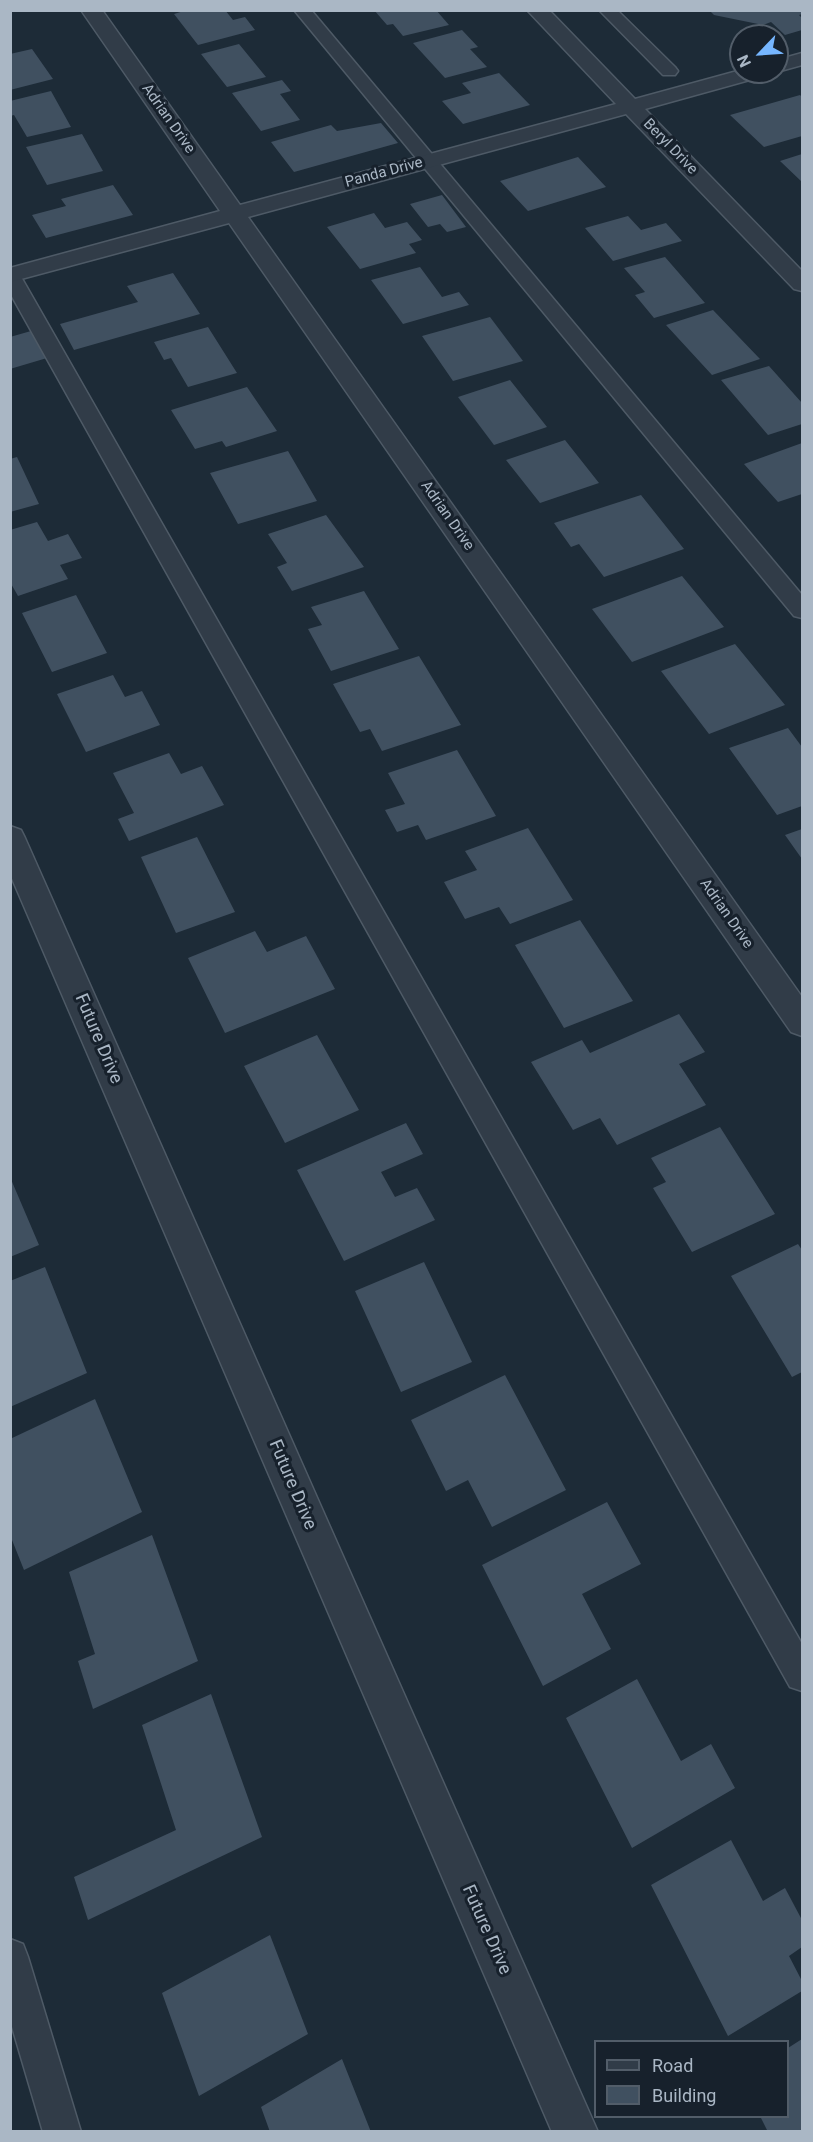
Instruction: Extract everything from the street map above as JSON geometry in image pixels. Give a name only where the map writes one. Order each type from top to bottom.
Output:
[{"type":"street","name":"Adrian Drive","points":[[91,10],[802,1022]]},
{"type":"street","name":"Beryl Drive","points":[[537,10],[802,284]]},
{"type":"street","name":"Panda Drive","points":[[10,275],[729,80]]},
{"type":"street","name":"Future Drive","points":[[10,838],[575,2132]]},
{"type":"lane","points":[[302,10],[802,610]]},
{"type":"lane","points":[[607,10],[669,71]]},
{"type":"lane","points":[[10,275],[802,1675]]},
{"type":"lane","points":[[10,1958],[62,2132]]},
{"type":"building","points":[[187,10],[225,10],[233,20],[245,17],[255,30],[198,45],[174,14]]},
{"type":"building","points":[[374,10],[436,10],[449,25],[403,36],[393,24],[387,25]]},
{"type":"building","points":[[709,10],[802,10],[802,14],[799,15],[802,18],[802,30],[789,34],[789,24],[771,22],[758,24],[714,15]]},
{"type":"building","points":[[462,30],[478,47],[470,49],[487,67],[445,78],[413,43]]},
{"type":"building","points":[[239,44],[266,77],[227,87],[201,54]]},
{"type":"building","points":[[32,49],[53,79],[10,90],[10,54]]},
{"type":"building","points":[[499,73],[530,105],[463,124],[442,101],[471,93],[462,83]]},
{"type":"building","points":[[282,80],[291,91],[280,94],[300,120],[261,131],[232,93]]},
{"type":"building","points":[[51,91],[71,127],[27,137],[14,115],[10,116],[10,101]]},
{"type":"building","points":[[800,95],[802,97],[802,136],[764,147],[730,115]]},
{"type":"building","points":[[381,123],[398,143],[294,172],[271,142],[331,125],[337,131]]},
{"type":"building","points":[[82,134],[103,171],[47,185],[26,147]]},
{"type":"building","points":[[802,154],[802,182],[780,161]]},
{"type":"building","points":[[578,157],[606,187],[528,211],[500,181]]},
{"type":"building","points":[[113,185],[133,215],[46,238],[32,215],[66,206],[61,199]]},
{"type":"building","points":[[442,195],[466,227],[447,232],[440,224],[428,227],[410,204]]},
{"type":"building","points":[[374,213],[385,228],[407,222],[422,240],[409,244],[416,253],[360,269],[327,227]]},
{"type":"building","points":[[628,216],[641,230],[666,223],[682,241],[613,261],[585,228]]},
{"type":"building","points":[[665,257],[705,303],[654,318],[635,295],[645,292],[624,268]]},
{"type":"building","points":[[420,267],[442,297],[459,292],[469,305],[403,324],[371,280]]},
{"type":"building","points":[[173,273],[200,314],[74,350],[60,324],[138,302],[127,286]]},
{"type":"building","points":[[713,310],[760,359],[712,375],[666,325]]},
{"type":"building","points":[[490,317],[523,361],[453,381],[422,336]]},
{"type":"building","points":[[208,327],[237,373],[188,387],[171,358],[164,360],[154,342]]},
{"type":"building","points":[[31,331],[47,358],[10,369],[10,337]]},
{"type":"building","points":[[769,366],[802,403],[802,424],[768,435],[721,380]]},
{"type":"building","points":[[510,380],[547,427],[494,445],[458,397]]},
{"type":"building","points":[[247,387],[277,431],[226,447],[222,441],[195,449],[171,410]]},
{"type":"building","points":[[565,440],[599,483],[540,503],[506,460]]},
{"type":"building","points":[[802,443],[802,494],[778,502],[744,464]]},
{"type":"building","points":[[288,451],[317,501],[238,524],[210,473]]},
{"type":"building","points":[[17,457],[39,504],[10,512],[10,459]]},
{"type":"building","points":[[641,495],[684,549],[604,577],[579,544],[571,547],[554,523]]},
{"type":"building","points":[[326,515],[364,567],[292,591],[277,567],[287,563],[268,534]]},
{"type":"building","points":[[37,522],[48,541],[68,534],[82,558],[60,565],[68,579],[18,596],[10,582],[10,530]]},
{"type":"building","points":[[682,576],[724,627],[632,662],[592,609]]},
{"type":"building","points":[[364,591],[399,649],[331,671],[308,629],[322,625],[311,607]]},
{"type":"building","points":[[76,595],[107,653],[52,672],[22,613]]},
{"type":"building","points":[[735,644],[785,705],[709,734],[661,671]]},
{"type":"building","points":[[419,656],[461,725],[382,751],[370,729],[360,732],[333,684]]},
{"type":"building","points":[[113,675],[125,697],[142,691],[160,725],[86,752],[57,694]]},
{"type":"building","points":[[788,728],[802,747],[802,806],[777,815],[729,748]]},
{"type":"building","points":[[457,750],[496,816],[426,840],[418,825],[397,832],[385,810],[405,804],[388,773]]},
{"type":"building","points":[[169,753],[181,774],[202,766],[224,805],[129,841],[118,819],[134,813],[113,773]]},
{"type":"building","points":[[528,828],[573,900],[510,924],[499,907],[465,919],[444,882],[477,870],[465,851]]},
{"type":"building","points":[[802,829],[802,859],[785,835]]},
{"type":"building","points":[[197,837],[235,912],[176,933],[141,857]]},
{"type":"building","points":[[580,920],[633,1001],[564,1028],[515,945]]},
{"type":"building","points":[[255,931],[267,952],[306,936],[335,989],[225,1033],[188,958]]},
{"type":"building","points":[[679,1014],[705,1052],[679,1064],[706,1105],[617,1145],[600,1118],[573,1130],[531,1062],[582,1040],[590,1053]]},
{"type":"building","points":[[317,1035],[359,1110],[285,1143],[244,1066]]},
{"type":"building","points":[[406,1123],[423,1154],[381,1172],[395,1197],[417,1188],[435,1220],[344,1261],[297,1170]]},
{"type":"building","points":[[720,1127],[775,1214],[692,1252],[653,1188],[666,1182],[651,1158]]},
{"type":"building","points":[[10,1177],[39,1245],[10,1257]]},
{"type":"building","points":[[798,1244],[802,1250],[802,1372],[792,1377],[731,1276]]},
{"type":"building","points":[[424,1262],[472,1362],[401,1392],[355,1291]]},
{"type":"building","points":[[45,1267],[87,1373],[10,1407],[10,1281]]},
{"type":"building","points":[[505,1375],[566,1490],[492,1527],[468,1480],[446,1491],[411,1420]]},
{"type":"building","points":[[95,1399],[142,1512],[24,1570],[10,1535],[10,1439]]},
{"type":"building","points":[[607,1502],[641,1564],[582,1594],[611,1649],[543,1686],[482,1565]]},
{"type":"building","points":[[152,1535],[198,1661],[93,1709],[78,1661],[95,1654],[69,1572]]},
{"type":"building","points":[[637,1679],[681,1761],[711,1744],[735,1788],[632,1848],[566,1718]]},
{"type":"building","points":[[211,1694],[262,1837],[88,1920],[74,1877],[176,1830],[142,1725]]},
{"type":"building","points":[[731,1840],[763,1901],[785,1888],[802,1920],[802,1947],[789,1956],[802,1981],[802,1991],[728,2036],[651,1885]]},
{"type":"building","points":[[270,1935],[308,2034],[199,2096],[162,1993]]},
{"type":"building","points":[[802,2039],[802,2132],[768,2132],[761,2118],[789,2118],[789,2047]]},
{"type":"building","points":[[342,2059],[371,2132],[270,2132],[261,2107]]}]
